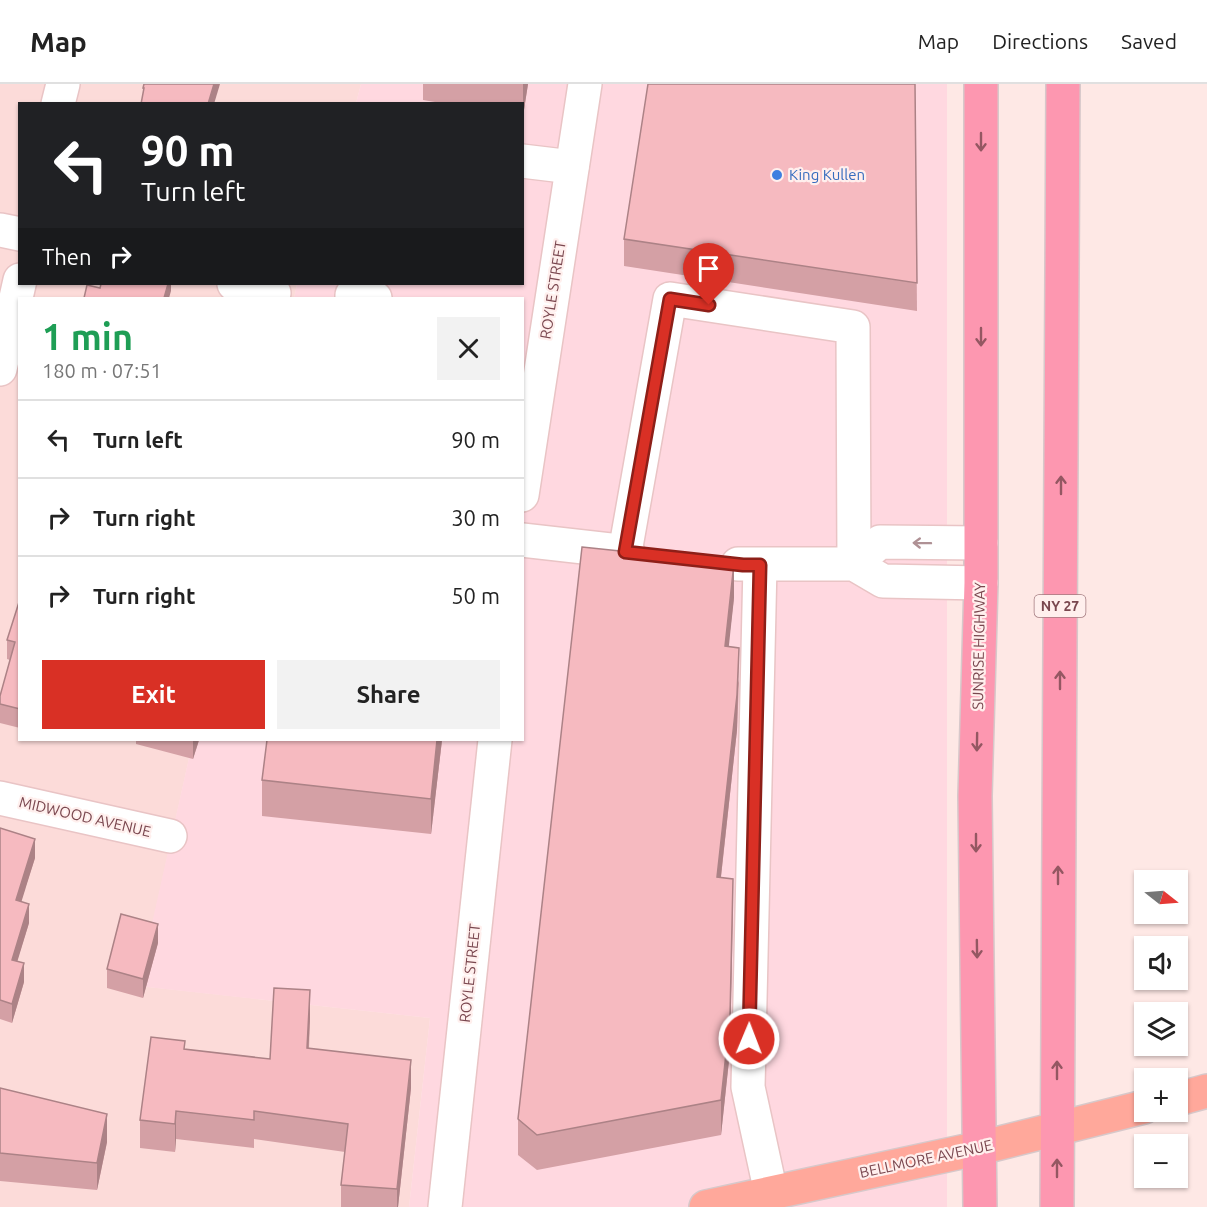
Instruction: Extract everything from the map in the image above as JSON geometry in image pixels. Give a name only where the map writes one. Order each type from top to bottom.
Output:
[{"type":"highway","name":"SUNRISE HIGHWAY","points":[[980,1207],[975,796],[981,583],[981,84]]},
{"type":"highway","name":"NY 27","points":[[1057,1207],[1063,84]]},
{"type":"main road","points":[[1188,1096],[1207,1091]]},
{"type":"main road","name":"BELLMORE AVENUE","points":[[706,1207],[980,1148],[1134,1109]]},
{"type":"street","points":[[58,102],[63,84]]},
{"type":"street","name":"ROYLE STREET","points":[[524,482],[585,84]]},
{"type":"street","points":[[524,160],[572,167]]},
{"type":"street","points":[[0,230],[18,234]]},
{"type":"street","points":[[0,369],[19,285]]},
{"type":"street","points":[[238,285],[274,293]]},
{"type":"street","points":[[352,297],[352,295],[367,297]]},
{"type":"street","points":[[625,552],[670,299],[853,327],[854,564]]},
{"type":"street","points":[[524,540],[660,556]]},
{"type":"street","points":[[854,564],[880,542],[981,543]]},
{"type":"street","points":[[708,561],[743,565],[854,564],[883,581],[981,583]]},
{"type":"street","points":[[760,565],[748,1087],[771,1193]]},
{"type":"street","name":"ROYLE STREET","points":[[445,1207],[495,741]]},
{"type":"street","name":"MIDWOOD AVENUE","points":[[0,798],[170,836]]},
{"type":"shaded area","points":[[0,84],[361,84],[356,102],[18,102],[18,285],[297,285],[294,297],[18,297],[18,741],[193,741],[139,986],[430,1018],[409,1207],[0,1207]]},
{"type":"shaded area","points":[[361,84],[947,84],[947,1207],[409,1207],[430,1018],[138,986],[193,741],[524,741],[524,297],[294,297],[297,285],[524,285],[524,102],[356,102]]},
{"type":"building","points":[[144,84],[214,84],[209,102],[141,102]]},
{"type":"building","name":"King Kullen","points":[[648,84],[915,84],[917,283],[624,239]]},
{"type":"building","points":[[87,285],[100,288],[101,285],[168,285],[164,297],[84,297]]},
{"type":"building","points":[[582,547],[734,563],[725,646],[739,648],[737,695],[717,877],[733,879],[730,1016],[721,1100],[537,1135],[518,1119]]},
{"type":"building","points":[[18,605],[18,708],[0,704],[0,696],[15,642],[7,640]]},
{"type":"building","points":[[267,741],[437,741],[431,799],[262,780]]},
{"type":"building","points":[[0,828],[35,839],[16,900],[29,904],[12,960],[24,963],[12,1004],[0,1000]]},
{"type":"building","points":[[121,914],[158,924],[143,979],[107,969]]},
{"type":"building","points":[[274,988],[310,990],[307,1048],[411,1060],[397,1189],[341,1185],[348,1124],[254,1111],[254,1120],[176,1111],[175,1124],[140,1120],[151,1037],[185,1041],[184,1049],[270,1059]]},
{"type":"building","points":[[0,1088],[107,1114],[97,1163],[0,1153]]},
{"type":"place","name":"King Kullen","points":[[777,175]]},
{"type":"route","points":[[709,305],[670,299],[625,552],[760,565],[749,1039]]}]
